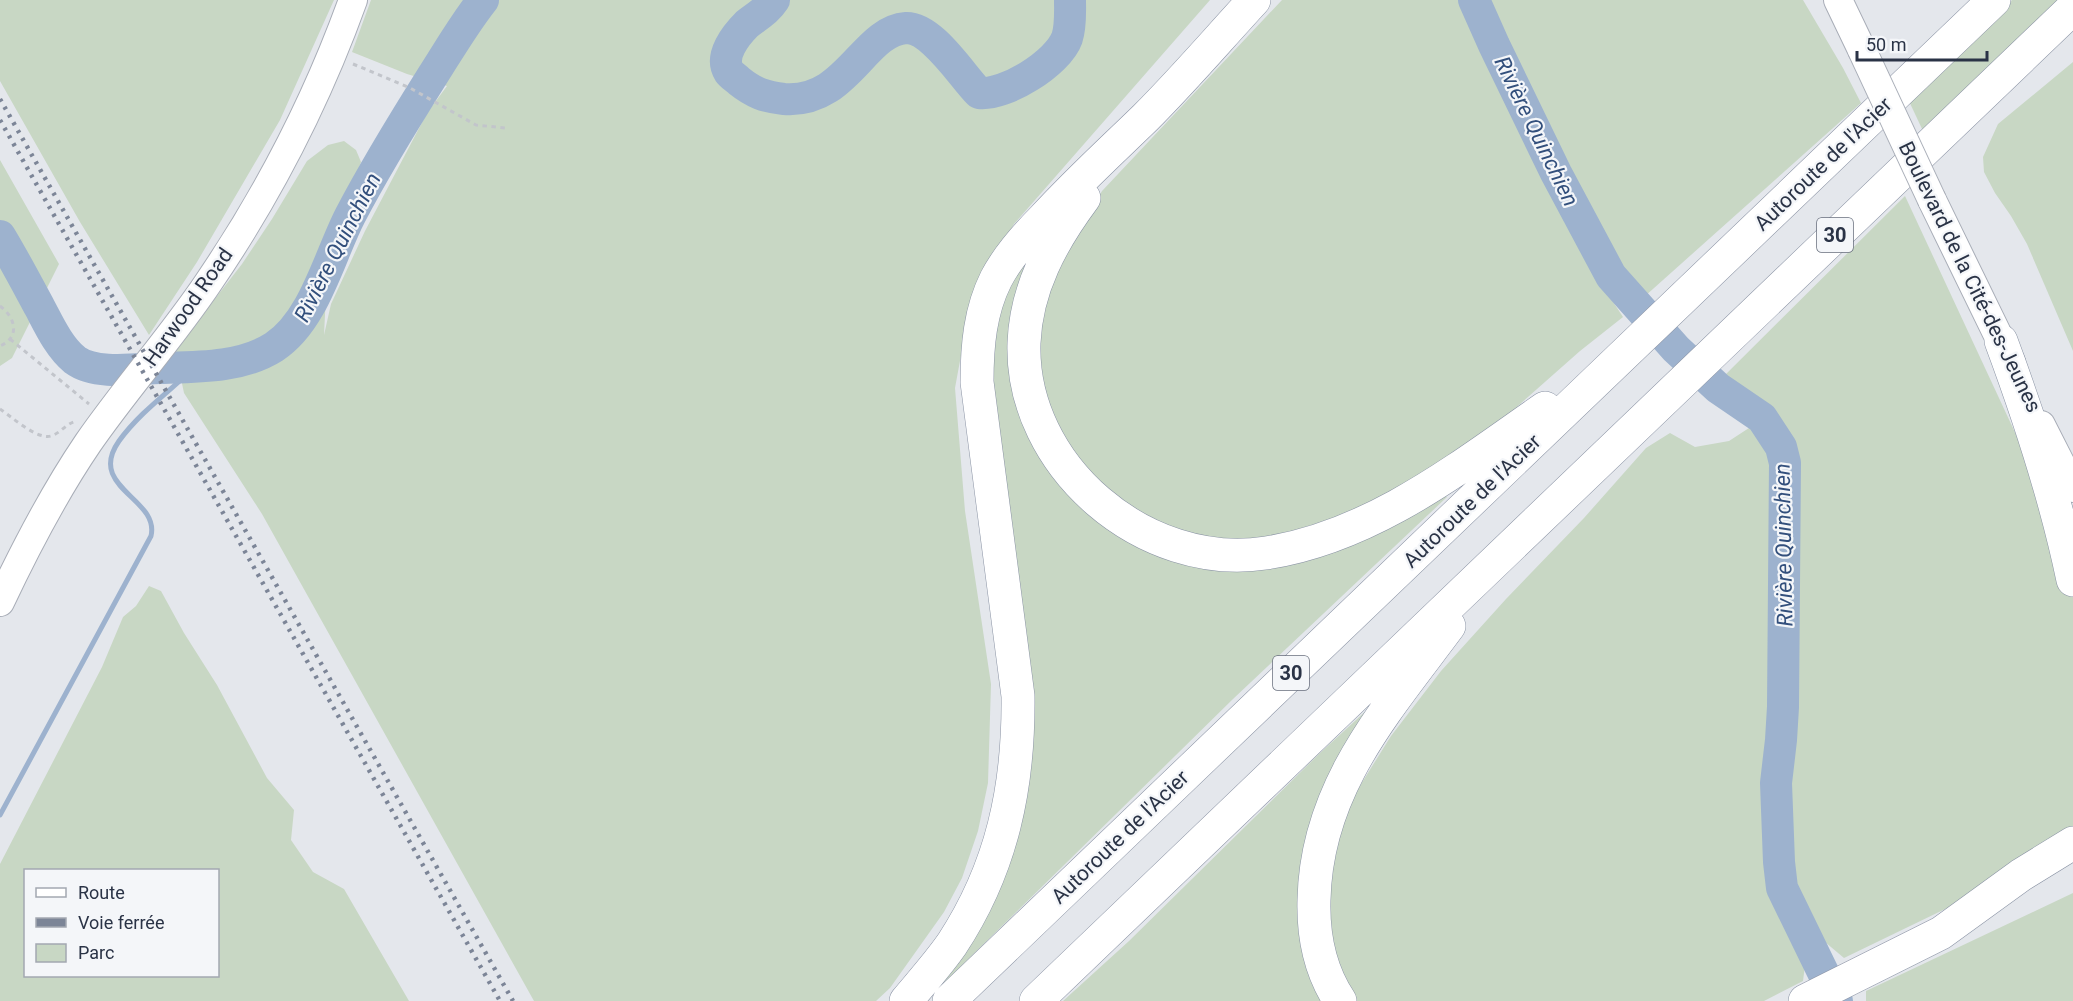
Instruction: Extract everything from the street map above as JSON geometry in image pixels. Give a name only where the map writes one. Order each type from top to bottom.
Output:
[{"type":"highway","points":[[906,1001],[950,946],[981,893],[999,847],[1016,767],[1017,685],[977,381],[977,354],[981,325],[997,279],[1016,250],[1065,196],[1147,116],[1254,0]]},
{"type":"highway","name":"Autoroute de l'Acier","points":[[949,1001],[1994,0]]},
{"type":"highway","name":"30","points":[[1035,1001],[2073,8]]},
{"type":"highway","points":[[1147,116],[1076,209],[1049,251],[1031,297],[1024,343],[1025,372],[1030,398],[1039,422],[1064,465],[1102,505],[1145,533],[1166,543],[1217,555],[1266,554],[1332,535],[1385,513],[1440,481],[1638,341]]},
{"type":"highway","points":[[2001,341],[2031,423],[2059,519],[2073,580]]},
{"type":"highway","points":[[1340,1001],[1324,969],[1317,945],[1314,917],[1316,868],[1332,806],[1350,767],[1378,720],[1504,552]]},
{"type":"highway","points":[[1808,999],[1941,933],[2021,875],[2073,843]]},
{"type":"main road","name":"Harwood Road","points":[[0,602],[44,515],[103,423],[208,283],[270,183],[305,117],[332,56],[353,0]]},
{"type":"main road","name":"Boulevard de la Cité-des-Jeunes","points":[[1838,0],[1932,200],[2073,488]]},
{"type":"path","points":[[332,56],[410,88],[463,120],[476,125],[505,128]]},
{"type":"path","points":[[0,306],[7,311],[14,323],[10,339],[0,346]]},
{"type":"path","points":[[10,339],[87,402],[103,423]]},
{"type":"path","points":[[0,409],[44,437],[51,436],[75,421],[103,423]]},
{"type":"green space","points":[[0,0],[334,0],[280,120],[197,262],[149,335],[80,222],[0,81]]},
{"type":"green space","points":[[371,0],[1210,0],[1014,224],[994,260],[966,328],[955,388],[965,511],[991,684],[988,783],[978,831],[962,878],[944,912],[890,988],[876,1001],[534,1001],[262,514],[184,393],[175,350],[242,264],[307,161],[328,145],[344,141],[356,150],[361,162],[328,254],[324,335],[331,304],[365,231],[427,113],[447,86],[407,74],[352,52]]},
{"type":"green space","points":[[1282,0],[1803,0],[1861,103],[1644,297],[1628,283],[1621,273],[1593,223],[1564,221],[1592,270],[1623,317],[1580,351],[1510,413],[1431,471],[1356,511],[1286,533],[1249,540],[1218,542],[1154,525],[1092,481],[1042,399],[1038,331],[1049,289],[1074,237],[1102,191]]},
{"type":"green space","points":[[2012,0],[2061,0],[1923,131],[1908,99]]},
{"type":"green space","points":[[2073,62],[2073,351],[2027,244],[1984,172],[1983,157],[1998,124]]},
{"type":"green space","points":[[0,160],[59,264],[12,358],[0,366]]},
{"type":"green space","points":[[1905,196],[2073,557],[2073,847],[1844,958],[1825,942],[1799,908],[1780,917],[1807,950],[1803,981],[1764,1001],[1353,1001],[1327,934],[1326,894],[1341,816],[1391,736],[1441,671],[1646,448],[1670,433],[1695,447],[1729,441],[1769,415],[1742,393],[1719,381]]},
{"type":"green space","points":[[1033,245],[1021,410],[1179,561],[1445,495],[1447,497],[1233,699],[940,987],[936,983],[1019,822],[988,382],[1000,297]]},
{"type":"green space","points":[[149,586],[161,591],[217,685],[267,778],[294,810],[291,840],[313,872],[344,889],[409,1001],[0,1001],[0,864],[102,667],[123,617],[136,606]]},
{"type":"green space","points":[[1368,709],[1326,793],[1326,1001],[1063,1001],[1129,941],[1320,753]]},
{"type":"green space","points":[[2073,893],[2073,1001],[1866,1001],[1866,991]]},
{"type":"waterway","name":"Rivière Quinchien","points":[[0,236],[59,342],[69,355],[83,365],[116,370],[203,366],[233,363],[261,354],[288,336],[300,321],[319,287],[342,232],[369,180],[469,18],[483,0]]},
{"type":"waterway","name":"Rivière Quinchien","points":[[774,0],[738,34],[727,53],[726,66],[731,74],[750,89],[765,96],[784,99],[806,98],[824,90],[839,80],[878,41],[891,32],[906,28],[926,35],[946,54],[979,93],[990,93],[1002,89],[1029,76],[1053,58],[1062,48],[1069,29],[1070,0]]},
{"type":"waterway","name":"Rivière Quinchien","points":[[1474,0],[1556,173],[1611,276],[1676,349],[1718,388],[1762,418],[1781,447],[1785,463],[1783,707],[1776,783],[1779,862],[1782,888],[1837,1001]]},
{"type":"waterway","points":[[0,815],[151,536],[151,523],[145,512],[117,482],[111,470],[111,457],[127,430],[195,367]]},
{"type":"railway","points":[[0,99],[513,1001]]},
{"type":"railway","points":[[0,120],[500,1001]]}]
